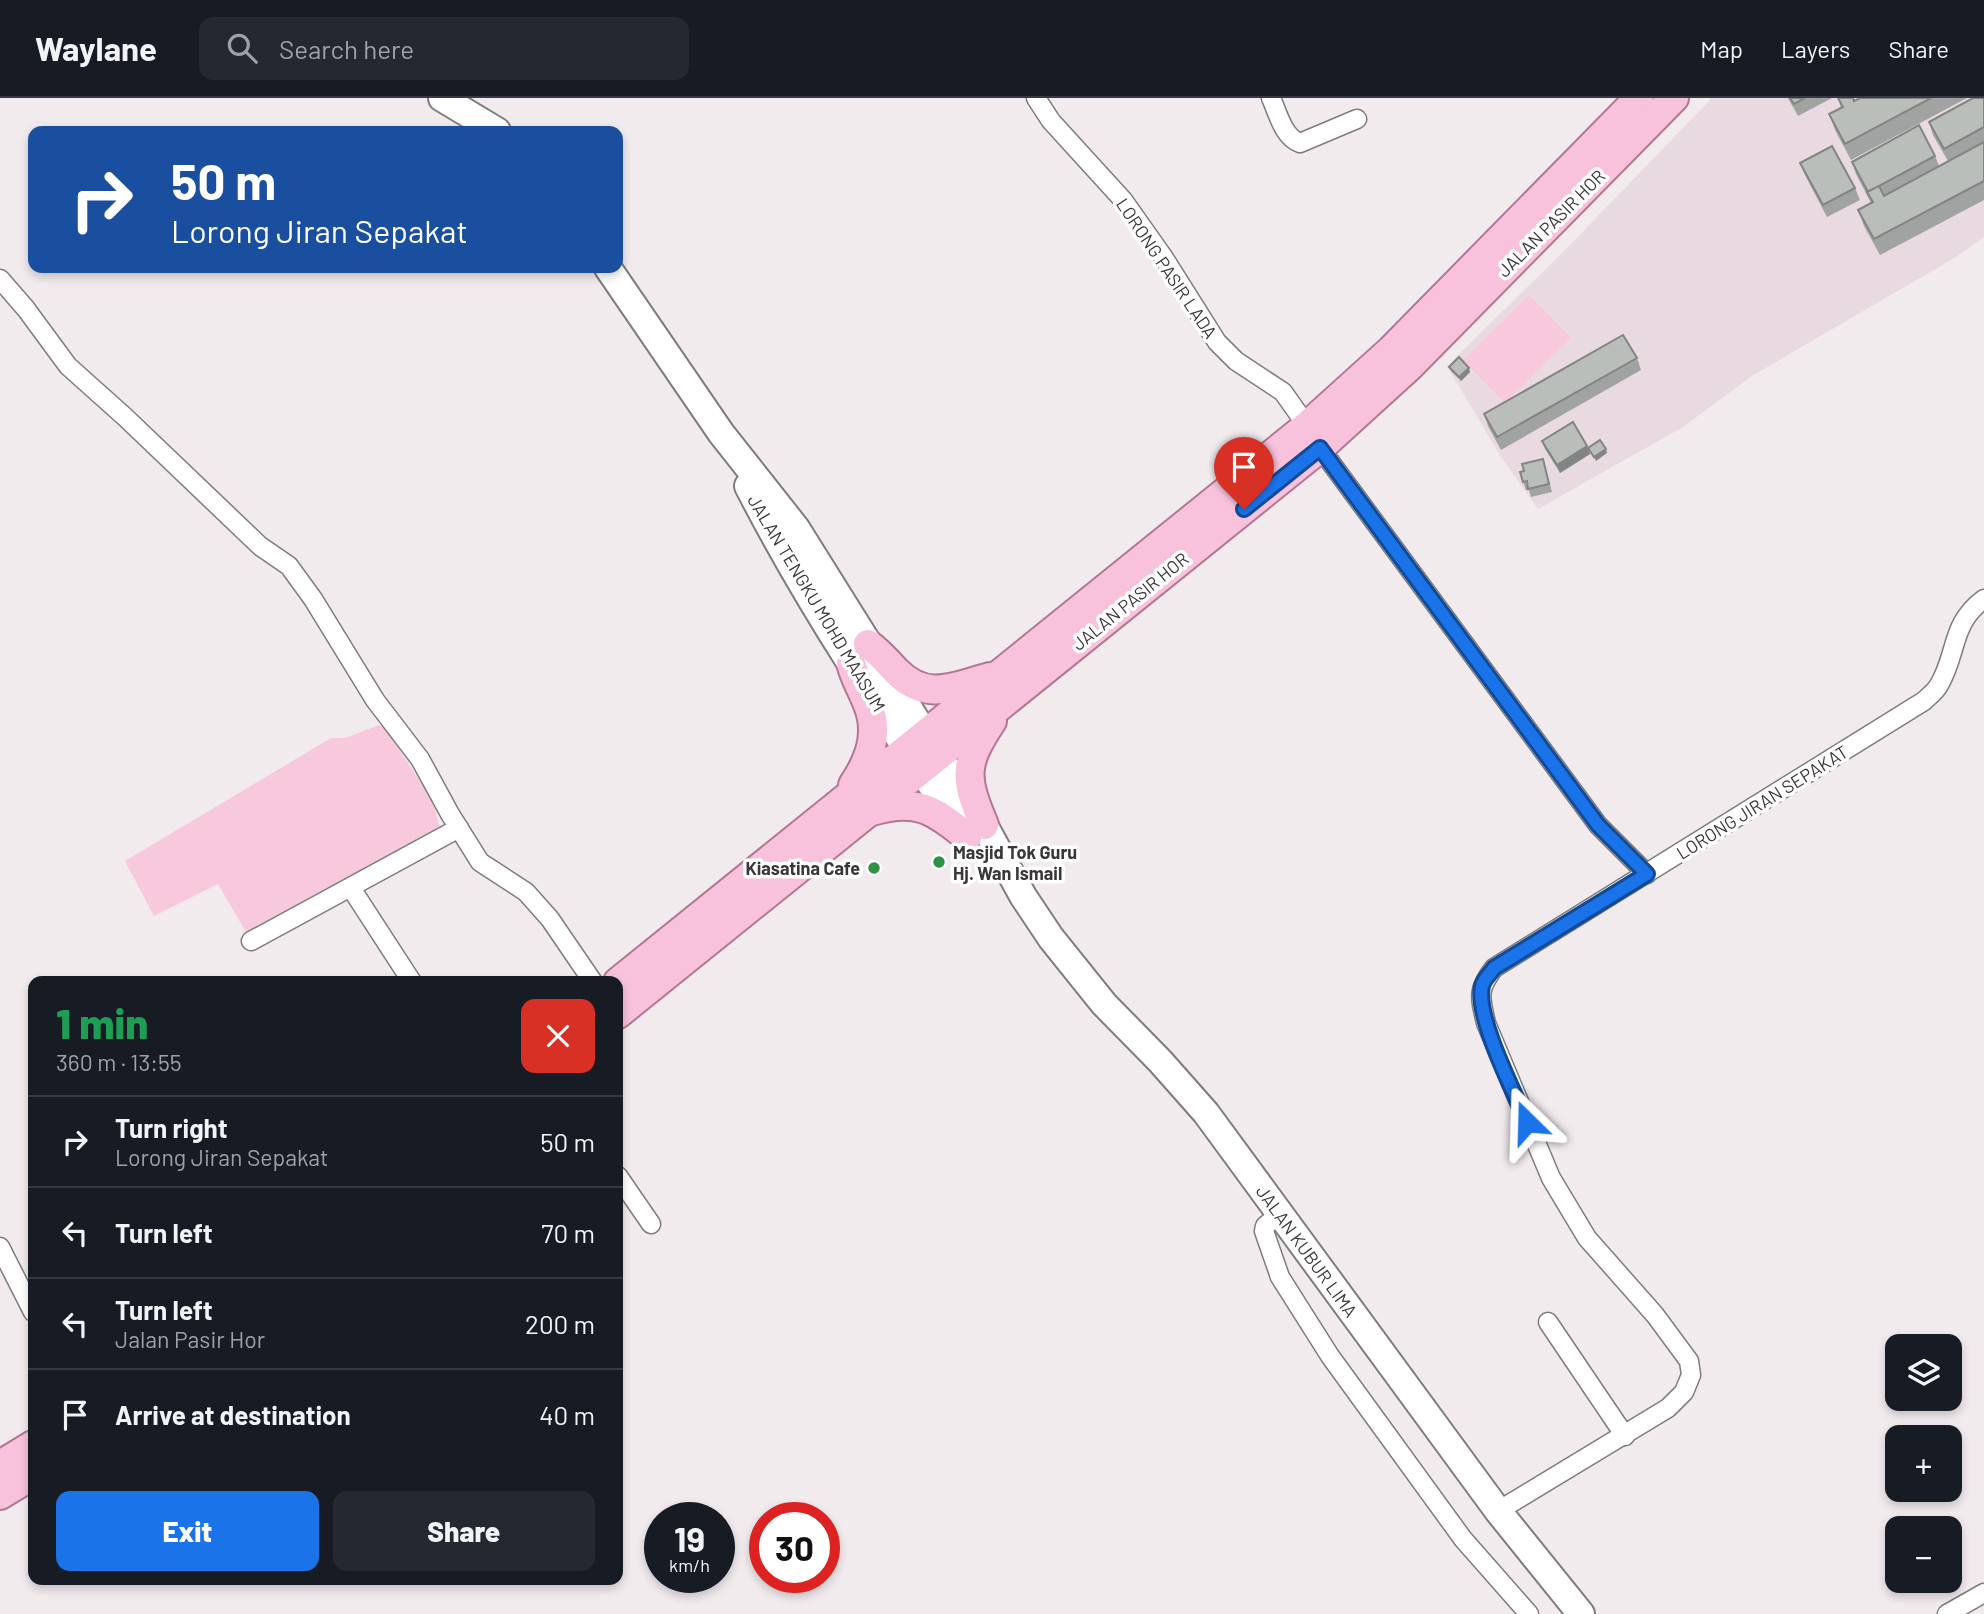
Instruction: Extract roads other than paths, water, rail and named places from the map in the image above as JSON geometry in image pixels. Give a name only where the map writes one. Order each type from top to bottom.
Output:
[{"type":"main road","points":[[442,98],[489,126]]},
{"type":"main road","name":"JALAN PASIR HOR","points":[[623,978],[923,753],[1003,704],[1314,437],[1391,350],[1639,98]]},
{"type":"main road","name":"JALAN PASIR HOR","points":[[923,753],[1004,673],[1409,367],[1674,98]]},
{"type":"main road","name":"JALAN TENGKU MOHD MAASUM","points":[[611,273],[721,433],[796,528],[859,654],[923,753]]},
{"type":"main road","points":[[976,831],[920,806],[856,805],[862,771],[873,740],[869,707],[855,679],[859,654],[916,687],[931,690],[948,689],[1004,673]]},
{"type":"main road","points":[[976,831],[968,780],[970,763],[975,747],[1003,704]]},
{"type":"main road","name":"JALAN KUBUR LIMA","points":[[923,753],[1051,938],[1104,1004],[1160,1060],[1206,1113],[1498,1511],[1581,1614]]},
{"type":"main road","name":"JALAN PASIR HOR","points":[[623,1010],[856,805]]},
{"type":"main road","points":[[0,1465],[28,1448]]},
{"type":"main road","points":[[0,1495],[28,1478]]},
{"type":"street","name":"LORONG PASIR LADA","points":[[1036,98],[1051,121],[1123,200],[1164,258],[1217,342],[1236,361],[1283,392],[1598,825],[1647,874]]},
{"type":"street","points":[[1271,98],[1288,134],[1293,141],[1300,143],[1357,119]]},
{"type":"street","points":[[0,279],[68,366],[260,546],[289,566],[313,599],[375,700],[420,759],[480,862],[526,892],[550,919],[589,976]]},
{"type":"street","name":"LORONG JIRAN SEPAKAT","points":[[1498,1511],[1668,1408],[1685,1392],[1691,1375],[1689,1361],[1664,1326],[1587,1238],[1551,1178],[1486,1023],[1481,1003],[1482,984],[1494,968],[1924,701],[1939,686],[1962,623],[1971,609],[1984,599]]},
{"type":"street","points":[[251,941],[459,828]]},
{"type":"street","points":[[351,888],[408,976]]},
{"type":"street","points":[[623,1183],[651,1224]]},
{"type":"street","points":[[1280,1214],[1265,1226],[1264,1231],[1280,1277],[1330,1356],[1463,1539],[1529,1614]]},
{"type":"street","points":[[0,1247],[28,1302]]},
{"type":"street","points":[[1548,1322],[1625,1436]]},
{"type":"street","points":[[1947,1614],[1984,1594]]},
{"type":"place","name":"Masjid Tok Guru Hj. Wan Ismail","points":[[939,862]]},
{"type":"place","name":"Kiasatina Cafe","points":[[874,868]]}]
